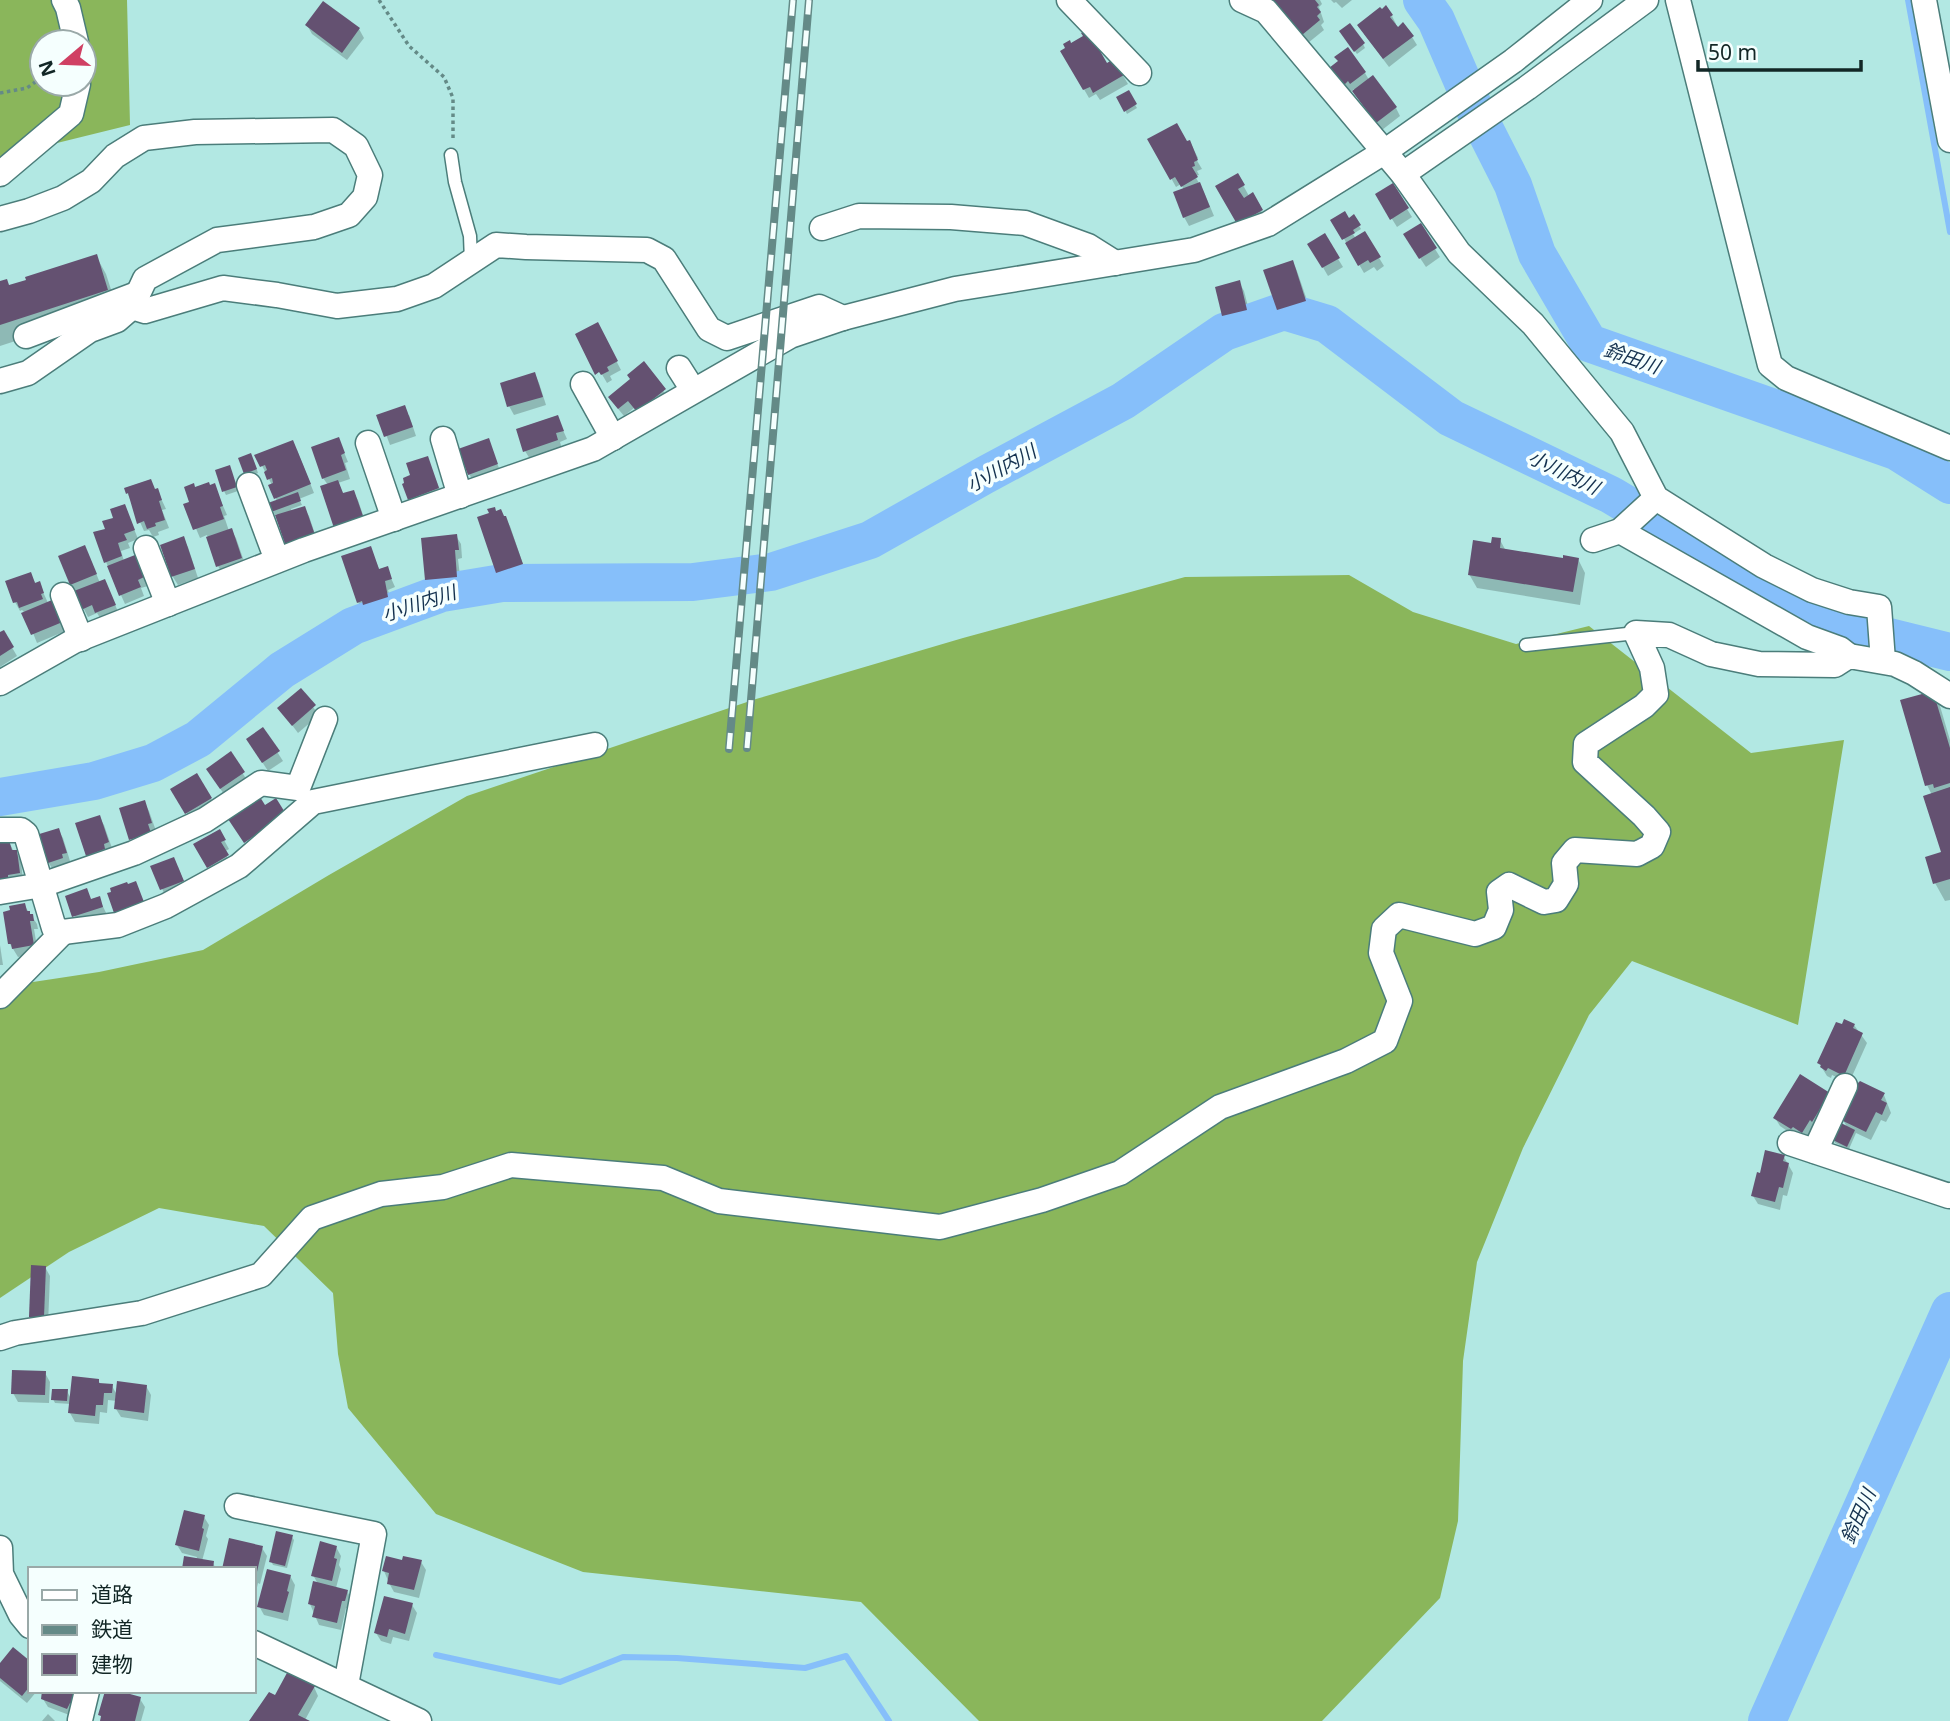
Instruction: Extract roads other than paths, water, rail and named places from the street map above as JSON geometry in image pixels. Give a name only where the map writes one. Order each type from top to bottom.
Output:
[{"type":"street","points":[[64,0],[73,28]]},
{"type":"street","points":[[1069,0],[1139,73]]},
{"type":"street","points":[[1242,0],[1266,11],[1402,174],[1459,253],[1533,324],[1622,432],[1654,500],[1764,566],[1812,590],[1849,602],[1879,607],[1883,660]]},
{"type":"street","points":[[0,683],[81,639],[277,560],[593,449],[790,336],[843,318],[955,289],[1194,250],[1268,224],[1384,152],[1513,61],[1590,0]]},
{"type":"street","points":[[1402,174],[1527,88],[1646,0]]},
{"type":"street","points":[[1678,0],[1770,365],[1786,378],[1950,448]]},
{"type":"street","points":[[1924,0],[1950,140]]},
{"type":"street","points":[[0,174],[71,114],[75,98]]},
{"type":"street","points":[[0,219],[64,198],[91,181],[116,156],[144,138],[195,132],[333,130],[356,146],[370,175],[365,197],[349,215],[314,227],[218,240],[145,279],[135,300],[117,320],[90,330],[28,373],[0,382]]},
{"type":"street","points":[[822,228],[859,216],[951,217],[1025,223],[1088,246],[1115,263]]},
{"type":"street","points":[[135,300],[145,312],[223,288],[337,306],[397,299],[434,286],[496,245],[647,250],[664,259],[709,329],[727,338],[819,307],[843,318]]},
{"type":"street","points":[[26,336],[135,300]]},
{"type":"street","points":[[679,368],[693,390]]},
{"type":"street","points":[[583,384],[612,438]]},
{"type":"street","points":[[443,439],[460,496]]},
{"type":"street","points":[[368,443],[394,519]]},
{"type":"street","points":[[249,485],[277,560]]},
{"type":"street","points":[[1593,540],[1620,531],[1654,500]]},
{"type":"street","points":[[1620,531],[1807,637],[1840,649],[1849,656],[1883,660],[1914,673],[1950,696]]},
{"type":"street","points":[[146,548],[168,604]]},
{"type":"street","points":[[63,595],[81,639]]},
{"type":"street","points":[[0,1338],[142,1313],[261,1275],[312,1218],[380,1194],[443,1187],[511,1165],[663,1178],[719,1201],[940,1227],[1042,1200],[1120,1173],[1220,1107],[1346,1061],[1385,1041],[1400,1001],[1381,953],[1384,929],[1399,915],[1475,934],[1494,927],[1501,910],[1499,892],[1509,886],[1544,902],[1556,900],[1566,884],[1564,863],[1574,850],[1637,855],[1652,846],[1658,832],[1585,762],[1586,744],[1644,706],[1656,694],[1651,668],[1636,634],[1669,635],[1711,654],[1759,664],[1835,665],[1849,656]]},
{"type":"street","points":[[0,830],[21,830],[26,834],[54,928],[63,932],[118,925],[166,906],[239,866],[305,795],[325,719]]},
{"type":"street","points":[[0,892],[43,885],[134,853],[205,820],[261,783],[305,795],[595,745]]},
{"type":"street","points":[[0,996],[63,932]]},
{"type":"street","points":[[1815,1151],[1845,1086]]},
{"type":"street","points":[[1790,1143],[1950,1195]]},
{"type":"street","points":[[237,1506],[373,1534],[346,1685]]},
{"type":"street","points":[[0,1548],[1,1574],[28,1624]]},
{"type":"street","points":[[256,1644],[419,1721]]},
{"type":"street","points":[[80,1720],[87,1693]]},
{"type":"lane","points":[[451,155],[455,182],[470,236],[471,262]]},
{"type":"lane","points":[[1526,645],[1636,634]]},
{"type":"waterway","name":"鈴田川","points":[[1422,0],[1436,20],[1475,110],[1513,185],[1537,254],[1589,343],[1896,451],[1950,485]]},
{"type":"waterway","points":[[1908,0],[1950,232]]},
{"type":"waterway","name":"小川内川","points":[[0,797],[94,781],[153,763],[198,739],[282,670],[353,626],[442,593],[502,583],[693,582],[771,572],[870,540],[1123,401],[1224,332],[1284,311],[1327,324],[1451,418],[1611,495],[1795,605],[1836,624],[1950,652]]},
{"type":"waterway","name":"鈴田川","points":[[1767,1721],[1950,1311]]},
{"type":"waterway","points":[[436,1655],[560,1682],[623,1657],[677,1658],[805,1668],[846,1656],[889,1721]]},
{"type":"railway","points":[[729,749],[793,0]]},
{"type":"railway","points":[[747,748],[809,0]]}]
